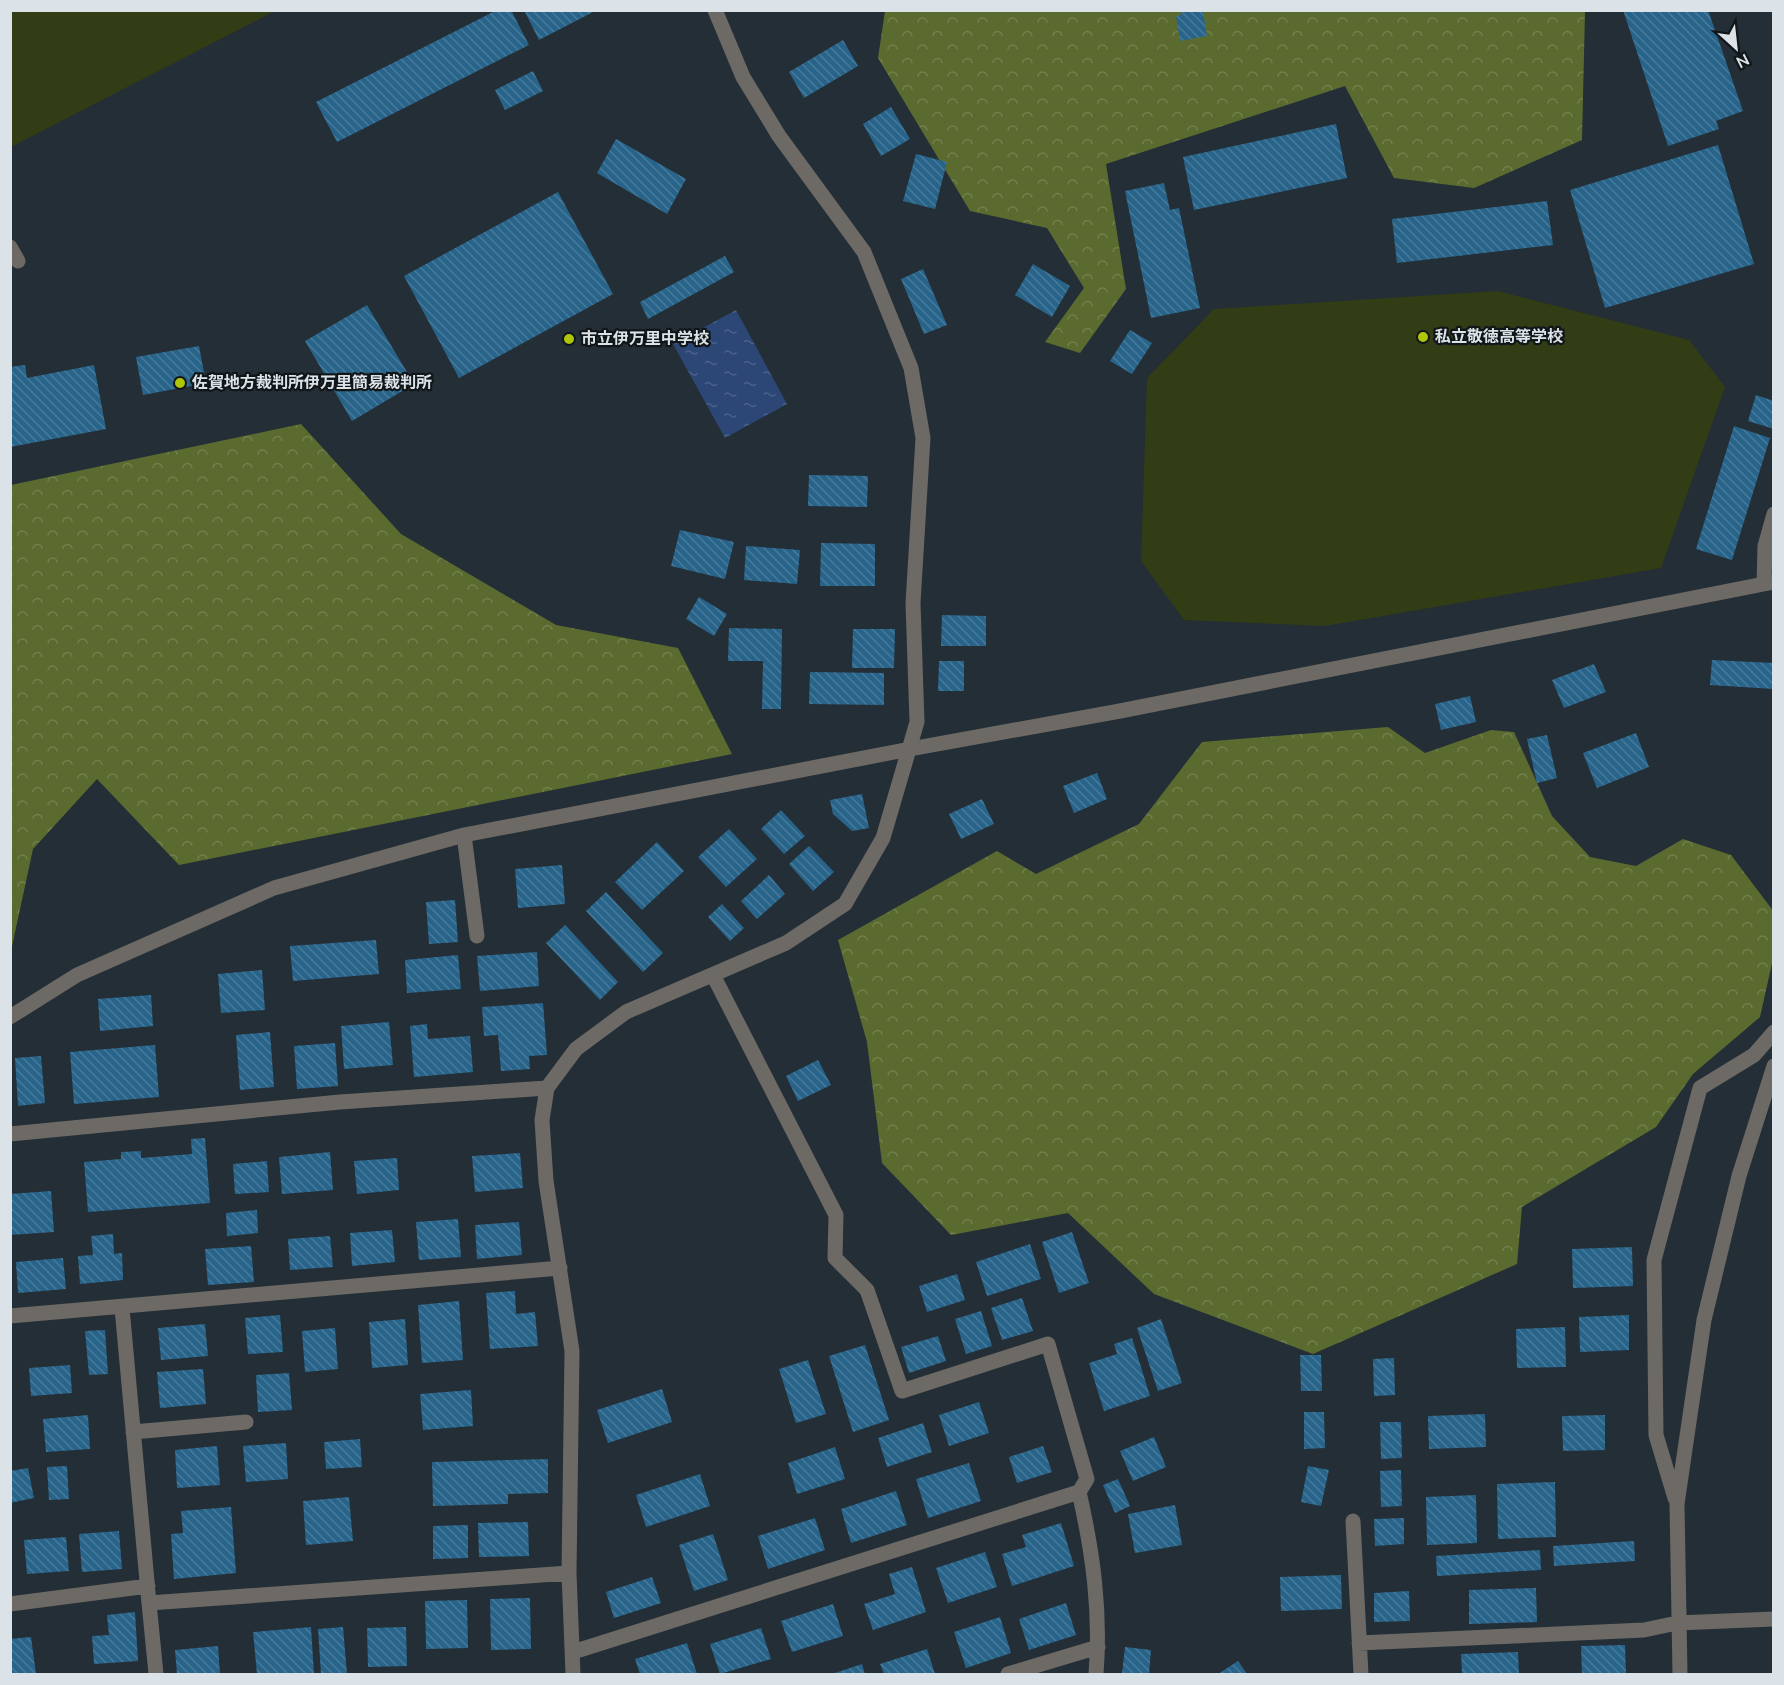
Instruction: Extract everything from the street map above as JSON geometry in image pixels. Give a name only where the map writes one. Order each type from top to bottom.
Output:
[{"type":"street","points":[[573,1674],[569,1573],[572,1351],[546,1181],[542,1130],[547,1088],[576,1049],[626,1012],[786,943],[845,904],[883,838],[917,722],[913,603],[923,438],[911,368],[864,252],[772,126],[743,77],[715,10]]},
{"type":"street","points":[[10,247],[18,261]]},
{"type":"street","points":[[10,1017],[77,975],[274,888],[464,835],[1120,711],[1769,582],[1765,546],[1773,514]]},
{"type":"street","points":[[464,835],[477,936]]},
{"type":"street","points":[[573,1653],[1079,1492],[1088,1479],[1048,1344],[902,1391],[867,1290],[835,1258],[836,1215],[713,975]]},
{"type":"street","points":[[1677,1504],[1656,1435],[1654,1260],[1700,1088],[1754,1055],[1773,1032]]},
{"type":"street","points":[[1680,1674],[1677,1623],[1677,1504],[1704,1320],[1740,1176],[1773,1066]]},
{"type":"street","points":[[10,1134],[340,1102],[547,1088]]},
{"type":"street","points":[[10,1316],[560,1268]]},
{"type":"street","points":[[122,1308],[156,1674]]},
{"type":"street","points":[[133,1432],[246,1422]]},
{"type":"street","points":[[1079,1492],[1092,1548],[1098,1647],[1096,1674]]},
{"type":"street","points":[[1353,1521],[1361,1674]]},
{"type":"street","points":[[149,1603],[569,1573]]},
{"type":"street","points":[[10,1604],[148,1586]]},
{"type":"street","points":[[1359,1643],[1644,1630],[1677,1623],[1773,1619]]},
{"type":"street","points":[[1008,1674],[1098,1647]]},
{"type":"green space","points":[[11,10],[272,10],[273,12],[11,147]]},
{"type":"green space","points":[[885,11],[1585,11],[1582,140],[1474,188],[1394,178],[1345,86],[1106,164],[1126,289],[1080,353],[1045,342],[1084,288],[1047,228],[970,211],[878,58]]},
{"type":"green space","points":[[1498,291],[1689,340],[1725,387],[1661,568],[1325,626],[1184,620],[1141,561],[1147,378],[1214,309]]},
{"type":"green space","points":[[301,424],[401,534],[556,625],[678,648],[732,754],[179,865],[97,779],[33,849],[11,951],[11,485]]},
{"type":"green space","points":[[1388,727],[1425,753],[1491,730],[1514,732],[1552,816],[1590,857],[1636,866],[1683,839],[1731,855],[1774,912],[1773,959],[1760,1017],[1693,1074],[1656,1127],[1522,1207],[1517,1264],[1313,1354],[1154,1294],[1068,1213],[951,1235],[882,1163],[867,1042],[838,940],[997,851],[1036,874],[1139,824],[1202,742]]},
{"type":"water","points":[[736,310],[787,404],[725,438],[673,344]]},
{"type":"building","points":[[497,10],[511,10],[529,45],[337,142],[316,102]]},
{"type":"building","points":[[524,10],[597,10],[539,40]]},
{"type":"building","points":[[1180,10],[1203,11],[1207,36],[1180,41],[1176,16],[1181,15]]},
{"type":"building","points":[[1623,10],[1708,10],[1743,111],[1716,121],[1719,129],[1668,146]]},
{"type":"building","points":[[843,40],[858,66],[804,98],[789,72]]},
{"type":"building","points":[[533,71],[543,91],[505,110],[495,90]]},
{"type":"building","points":[[891,107],[910,139],[881,156],[863,124]]},
{"type":"building","points":[[1336,124],[1347,178],[1194,210],[1183,157]]},
{"type":"building","points":[[616,139],[686,179],[667,214],[597,173]]},
{"type":"building","points":[[1718,145],[1754,264],[1605,308],[1570,190]]},
{"type":"building","points":[[916,154],[947,162],[935,209],[903,201]]},
{"type":"building","points":[[1164,183],[1170,210],[1179,208],[1200,308],[1151,318],[1125,191]]},
{"type":"building","points":[[558,192],[613,294],[459,378],[404,276]]},
{"type":"building","points":[[1547,201],[1553,245],[1397,263],[1392,219]]},
{"type":"building","points":[[725,256],[734,272],[648,319],[640,302]]},
{"type":"building","points":[[1033,264],[1070,286],[1052,317],[1015,295]]},
{"type":"building","points":[[923,269],[947,325],[924,334],[901,279]]},
{"type":"building","points":[[367,305],[414,384],[352,421],[305,341]]},
{"type":"building","points":[[1130,330],[1152,343],[1132,374],[1110,361]]},
{"type":"building","points":[[199,346],[206,383],[143,395],[136,357]]},
{"type":"building","points":[[25,365],[27,378],[94,365],[106,429],[10,447],[10,367]]},
{"type":"building","points":[[1756,395],[1774,401],[1774,429],[1748,421]]},
{"type":"building","points":[[1734,426],[1770,438],[1732,560],[1696,549]]},
{"type":"building","points":[[809,475],[868,476],[867,507],[808,506]]},
{"type":"building","points":[[680,530],[734,542],[725,579],[671,566]]},
{"type":"building","points":[[821,543],[875,544],[875,586],[820,586]]},
{"type":"building","points":[[746,546],[800,550],[797,584],[744,580]]},
{"type":"building","points":[[699,597],[727,614],[714,636],[686,619]]},
{"type":"building","points":[[942,615],[986,616],[986,646],[941,646]]},
{"type":"building","points":[[729,628],[782,629],[781,709],[762,709],[763,661],[728,661]]},
{"type":"building","points":[[853,629],[895,629],[894,668],[852,668]]},
{"type":"building","points":[[1712,660],[1774,663],[1774,689],[1710,685]]},
{"type":"building","points":[[939,661],[964,661],[964,691],[938,691]]},
{"type":"building","points":[[1594,664],[1606,692],[1564,708],[1552,680]]},
{"type":"building","points":[[810,672],[884,673],[884,705],[809,704]]},
{"type":"building","points":[[1470,696],[1476,722],[1441,730],[1435,704]]},
{"type":"building","points":[[1636,733],[1649,767],[1597,788],[1583,753]]},
{"type":"building","points":[[1547,735],[1557,778],[1537,783],[1527,739]]},
{"type":"building","points":[[1097,773],[1107,799],[1074,813],[1063,786]]},
{"type":"building","points":[[862,794],[869,828],[852,831],[833,814],[830,800]]},
{"type":"building","points":[[982,799],[994,824],[961,839],[949,814]]},
{"type":"building","points":[[781,810],[805,836],[784,854],[761,829]]},
{"type":"building","points":[[729,829],[757,859],[726,887],[698,857]]},
{"type":"building","points":[[657,842],[684,871],[642,910],[615,882]]},
{"type":"building","points":[[809,846],[834,872],[813,891],[789,864]]},
{"type":"building","points":[[562,865],[565,904],[518,908],[515,869]]},
{"type":"building","points":[[769,875],[785,894],[757,919],[741,901]]},
{"type":"building","points":[[606,892],[663,953],[643,972],[586,911]]},
{"type":"building","points":[[455,900],[458,942],[429,944],[426,902]]},
{"type":"building","points":[[722,904],[744,928],[730,941],[708,917]]},
{"type":"building","points":[[565,925],[618,982],[600,1000],[546,943]]},
{"type":"building","points":[[376,940],[379,974],[293,981],[290,946]]},
{"type":"building","points":[[537,952],[539,986],[480,991],[477,956]]},
{"type":"building","points":[[458,955],[461,989],[407,993],[405,960]]},
{"type":"building","points":[[262,970],[265,1010],[221,1013],[218,974]]},
{"type":"building","points":[[151,995],[153,1026],[100,1031],[98,999]]},
{"type":"building","points":[[543,1003],[547,1055],[529,1056],[530,1069],[501,1071],[498,1035],[484,1036],[482,1007]]},
{"type":"building","points":[[389,1022],[393,1065],[344,1069],[341,1026]]},
{"type":"building","points":[[427,1024],[428,1039],[470,1036],[473,1072],[414,1077],[410,1026]]},
{"type":"building","points":[[270,1032],[274,1087],[240,1090],[236,1035]]},
{"type":"building","points":[[335,1043],[338,1086],[297,1089],[294,1046]]},
{"type":"building","points":[[155,1045],[159,1097],[74,1104],[70,1052]]},
{"type":"building","points":[[41,1056],[45,1103],[18,1106],[15,1058]]},
{"type":"building","points":[[818,1060],[831,1085],[798,1101],[786,1076]]},
{"type":"building","points":[[205,1138],[210,1203],[88,1212],[84,1162],[121,1159],[121,1152],[141,1151],[141,1158],[192,1154],[191,1139]]},
{"type":"building","points":[[330,1152],[333,1190],[282,1194],[279,1157]]},
{"type":"building","points":[[520,1153],[523,1188],[475,1192],[472,1156]]},
{"type":"building","points":[[397,1158],[399,1190],[357,1194],[354,1161]]},
{"type":"building","points":[[267,1161],[269,1192],[235,1194],[233,1164]]},
{"type":"building","points":[[51,1191],[54,1232],[10,1235],[10,1194]]},
{"type":"building","points":[[257,1210],[258,1233],[227,1236],[226,1213]]},
{"type":"building","points":[[458,1219],[461,1257],[419,1260],[416,1222]]},
{"type":"building","points":[[519,1222],[522,1255],[477,1259],[475,1225]]},
{"type":"building","points":[[392,1230],[395,1262],[352,1266],[350,1233]]},
{"type":"building","points":[[1072,1232],[1089,1283],[1059,1293],[1042,1242]]},
{"type":"building","points":[[113,1234],[114,1254],[122,1253],[123,1280],[80,1284],[78,1256],[93,1255],[91,1236]]},
{"type":"building","points":[[330,1236],[333,1267],[290,1270],[288,1239]]},
{"type":"building","points":[[1030,1244],[1041,1279],[987,1296],[976,1262]]},
{"type":"building","points":[[251,1246],[254,1282],[208,1285],[205,1249]]},
{"type":"building","points":[[1632,1247],[1633,1286],[1573,1288],[1572,1249]]},
{"type":"building","points":[[63,1258],[66,1289],[18,1293],[16,1262]]},
{"type":"building","points":[[957,1274],[965,1300],[927,1312],[919,1286]]},
{"type":"building","points":[[515,1291],[516,1314],[535,1312],[538,1346],[490,1349],[486,1293]]},
{"type":"building","points":[[1022,1298],[1033,1331],[1002,1340],[991,1308]]},
{"type":"building","points":[[459,1301],[463,1360],[422,1363],[418,1305]]},
{"type":"building","points":[[981,1311],[992,1346],[966,1354],[955,1319]]},
{"type":"building","points":[[280,1315],[283,1352],[248,1354],[245,1318]]},
{"type":"building","points":[[1629,1315],[1629,1350],[1580,1352],[1579,1317]]},
{"type":"building","points":[[405,1319],[408,1365],[372,1368],[369,1322]]},
{"type":"building","points":[[1161,1319],[1182,1383],[1158,1391],[1137,1328]]},
{"type":"building","points":[[205,1324],[208,1356],[161,1360],[158,1328]]},
{"type":"building","points":[[1565,1327],[1566,1367],[1517,1368],[1516,1329]]},
{"type":"building","points":[[335,1328],[338,1369],[305,1372],[302,1331]]},
{"type":"building","points":[[105,1330],[108,1374],[89,1375],[85,1331]]},
{"type":"building","points":[[938,1336],[946,1361],[909,1373],[901,1347]]},
{"type":"building","points":[[1132,1338],[1150,1396],[1104,1411],[1089,1363],[1117,1354],[1114,1344]]},
{"type":"building","points":[[865,1345],[889,1420],[853,1432],[829,1356]]},
{"type":"building","points":[[1300,1355],[1321,1355],[1322,1391],[1301,1391]]},
{"type":"building","points":[[1394,1358],[1395,1395],[1374,1396],[1373,1359]]},
{"type":"building","points":[[808,1360],[826,1414],[796,1423],[779,1369]]},
{"type":"building","points":[[70,1365],[72,1393],[31,1396],[29,1368]]},
{"type":"building","points":[[203,1369],[206,1404],[160,1408],[157,1372]]},
{"type":"building","points":[[289,1373],[292,1410],[258,1412],[256,1375]]},
{"type":"building","points":[[662,1389],[672,1422],[608,1443],[597,1410]]},
{"type":"building","points":[[471,1390],[473,1426],[423,1430],[420,1394]]},
{"type":"building","points":[[979,1402],[989,1433],[949,1446],[939,1415]]},
{"type":"building","points":[[1304,1412],[1324,1412],[1325,1448],[1304,1449]]},
{"type":"building","points":[[1485,1414],[1486,1447],[1429,1449],[1428,1416]]},
{"type":"building","points":[[88,1415],[90,1449],[46,1452],[43,1419]]},
{"type":"building","points":[[1605,1415],[1605,1450],[1563,1451],[1562,1416]]},
{"type":"building","points":[[1380,1422],[1401,1422],[1402,1458],[1381,1459]]},
{"type":"building","points":[[923,1423],[932,1452],[887,1467],[878,1438]]},
{"type":"building","points":[[1154,1437],[1166,1467],[1133,1481],[1120,1451]]},
{"type":"building","points":[[360,1439],[362,1467],[326,1469],[324,1442]]},
{"type":"building","points":[[286,1443],[288,1479],[246,1482],[243,1446]]},
{"type":"building","points":[[217,1446],[220,1485],[177,1488],[175,1450]]},
{"type":"building","points":[[1043,1446],[1052,1472],[1017,1483],[1009,1457]]},
{"type":"building","points":[[835,1447],[845,1479],[797,1494],[788,1463]]},
{"type":"building","points":[[548,1459],[548,1493],[508,1494],[508,1504],[433,1506],[432,1462]]},
{"type":"building","points":[[969,1463],[981,1501],[928,1518],[916,1479]]},
{"type":"building","points":[[67,1466],[69,1499],[49,1500],[47,1467]]},
{"type":"building","points":[[1308,1466],[1329,1470],[1321,1506],[1301,1502]]},
{"type":"building","points":[[28,1468],[34,1498],[10,1503],[10,1471]]},
{"type":"building","points":[[1401,1470],[1402,1506],[1381,1507],[1380,1471]]},
{"type":"building","points":[[700,1474],[710,1506],[646,1527],[636,1495]]},
{"type":"building","points":[[1118,1479],[1130,1506],[1115,1513],[1103,1485]]},
{"type":"building","points":[[1555,1482],[1556,1537],[1498,1539],[1497,1484]]},
{"type":"building","points":[[896,1491],[907,1525],[851,1543],[841,1509]]},
{"type":"building","points":[[1476,1495],[1477,1543],[1427,1545],[1426,1497]]},
{"type":"building","points":[[349,1497],[353,1541],[306,1545],[303,1501]]},
{"type":"building","points":[[1175,1505],[1182,1545],[1135,1553],[1128,1514]]},
{"type":"building","points":[[231,1507],[236,1573],[174,1579],[171,1534],[183,1533],[181,1511]]},
{"type":"building","points":[[815,1518],[825,1550],[768,1569],[758,1536]]},
{"type":"building","points":[[1404,1518],[1404,1544],[1375,1546],[1374,1519]]},
{"type":"building","points":[[528,1522],[529,1556],[479,1557],[478,1523]]},
{"type":"building","points":[[1061,1523],[1074,1566],[1012,1586],[1002,1554],[1026,1547],[1022,1535]]},
{"type":"building","points":[[468,1525],[468,1558],[433,1559],[433,1526]]},
{"type":"building","points":[[119,1531],[122,1569],[82,1572],[79,1534]]},
{"type":"building","points":[[713,1534],[728,1580],[694,1591],[679,1545]]},
{"type":"building","points":[[66,1537],[69,1571],[27,1574],[24,1540]]},
{"type":"building","points":[[1634,1541],[1635,1561],[1554,1566],[1553,1546]]},
{"type":"building","points":[[1540,1550],[1541,1570],[1437,1576],[1436,1556]]},
{"type":"building","points":[[985,1552],[997,1587],[948,1603],[936,1568]]},
{"type":"building","points":[[912,1567],[926,1612],[873,1630],[864,1604],[895,1594],[889,1574]]},
{"type":"building","points":[[1341,1575],[1342,1609],[1281,1611],[1280,1577]]},
{"type":"building","points":[[652,1577],[661,1603],[614,1618],[606,1592]]},
{"type":"building","points":[[1536,1588],[1537,1622],[1469,1624],[1469,1590]]},
{"type":"building","points":[[1409,1591],[1410,1621],[1374,1622],[1374,1593]]},
{"type":"building","points":[[530,1598],[531,1649],[491,1650],[490,1599]]},
{"type":"building","points":[[467,1600],[468,1648],[426,1649],[425,1601]]},
{"type":"building","points":[[1066,1603],[1076,1635],[1029,1650],[1019,1619]]},
{"type":"building","points":[[833,1604],[843,1636],[792,1652],[781,1621]]},
{"type":"building","points":[[135,1612],[138,1661],[94,1664],[92,1636],[109,1635],[107,1615]]},
{"type":"building","points":[[1000,1617],[1011,1653],[966,1668],[954,1632]]},
{"type":"building","points":[[311,1627],[314,1674],[257,1674],[253,1632]]},
{"type":"building","points":[[343,1627],[347,1674],[321,1674],[318,1629]]},
{"type":"building","points":[[406,1627],[407,1666],[368,1667],[367,1628]]},
{"type":"building","points":[[761,1628],[771,1659],[720,1674],[710,1644]]},
{"type":"building","points":[[31,1637],[36,1674],[10,1674],[10,1639]]},
{"type":"building","points":[[687,1643],[697,1674],[640,1674],[635,1659]]},
{"type":"building","points":[[1625,1645],[1626,1673],[1582,1674],[1581,1646]]},
{"type":"building","points":[[218,1646],[220,1674],[177,1674],[175,1650]]},
{"type":"building","points":[[1125,1647],[1151,1650],[1149,1674],[1122,1674]]},
{"type":"building","points":[[927,1649],[935,1674],[884,1674],[880,1664]]},
{"type":"building","points":[[1518,1652],[1519,1674],[1462,1674],[1461,1654]]},
{"type":"building","points":[[1238,1661],[1247,1674],[1218,1674]]},
{"type":"building","points":[[862,1664],[865,1674],[832,1674]]},
{"type":"place","name":"私立敬徳高等学校","points":[[1423,337]]},
{"type":"place","name":"市立伊万里中学校","points":[[569,339]]},
{"type":"place","name":"佐賀地方裁判所伊万里簡易裁判所","points":[[180,383]]}]
